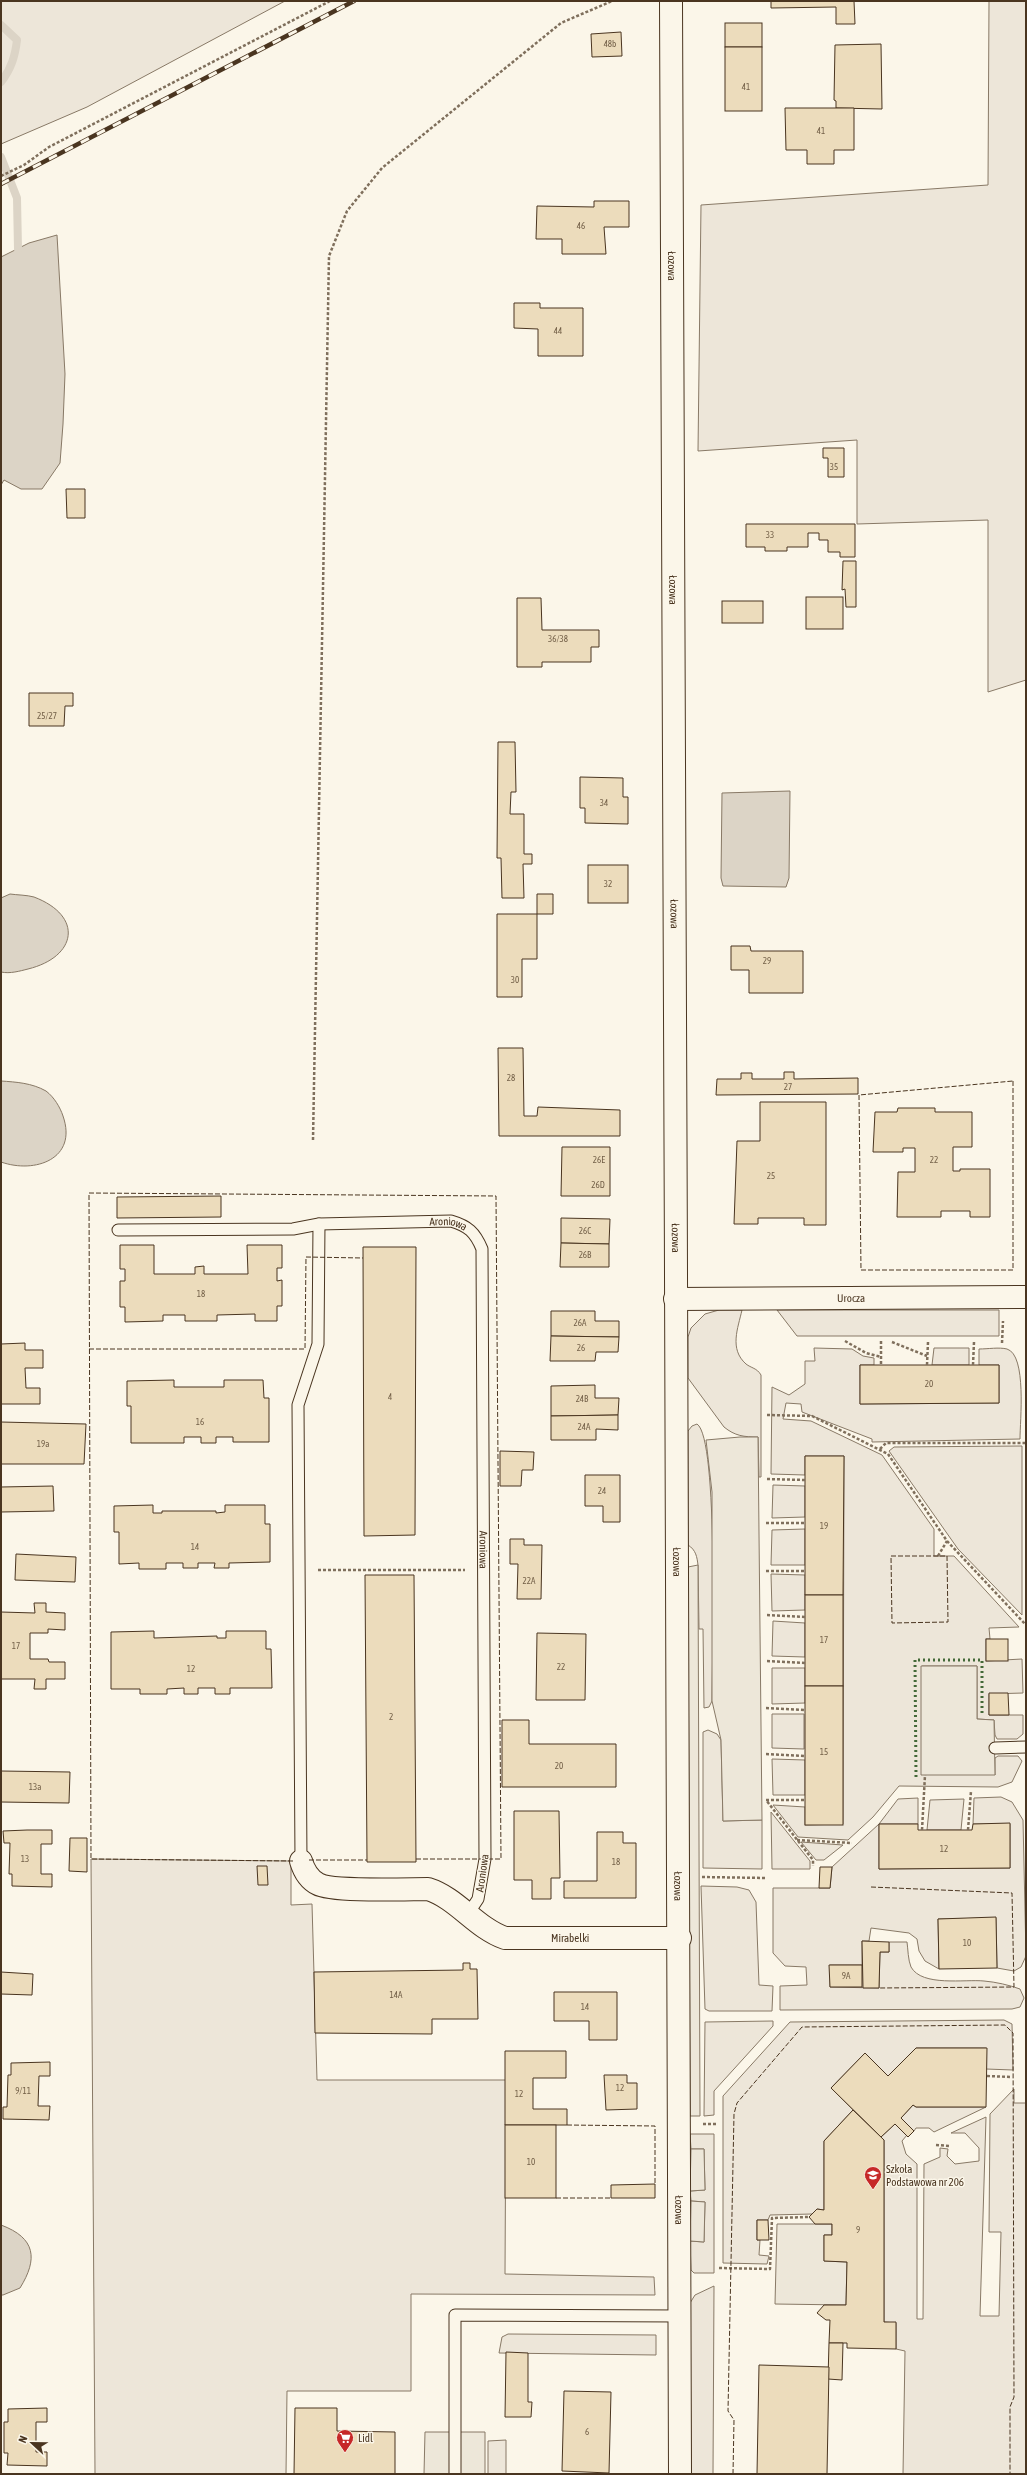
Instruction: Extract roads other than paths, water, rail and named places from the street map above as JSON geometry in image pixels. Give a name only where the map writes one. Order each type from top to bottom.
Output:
[{"type":"street","name":"Łozowa","points":[[671,1],[680,1938],[680,2474]]},
{"type":"street","name":"Urocza","points":[[676,1300],[1026,1297]]},
{"type":"street","points":[[301,1860],[304,1871],[319,1885],[328,1888],[428,1889],[440,1893],[468,1914]]},
{"type":"street","name":"Mirabelki","points":[[468,1914],[490,1931],[505,1938],[680,1938]]},
{"type":"lane","name":"Aroniowa","points":[[118,1230],[293,1229],[319,1224],[451,1221],[466,1226],[476,1236],[482,1249],[486,1859],[478,1898],[468,1914]]},
{"type":"lane","points":[[301,1860],[298,1405],[318,1344],[319,1224]]},
{"type":"lane","points":[[995,1748],[1026,1747]]},
{"type":"lane","points":[[454,2474],[455,2315],[680,2316]]},
{"type":"waterway","points":[[1,25],[17,40],[12,62],[1,82]]},
{"type":"waterway","points":[[1,157],[17,198],[18,249]]},
{"type":"railway","points":[[1,184],[354,1]]},
{"type":"place","name":"Szkoła Podstawowa nr 206","points":[[873,2190]]},
{"type":"place","name":"Lidl","points":[[345,2453]]}]
